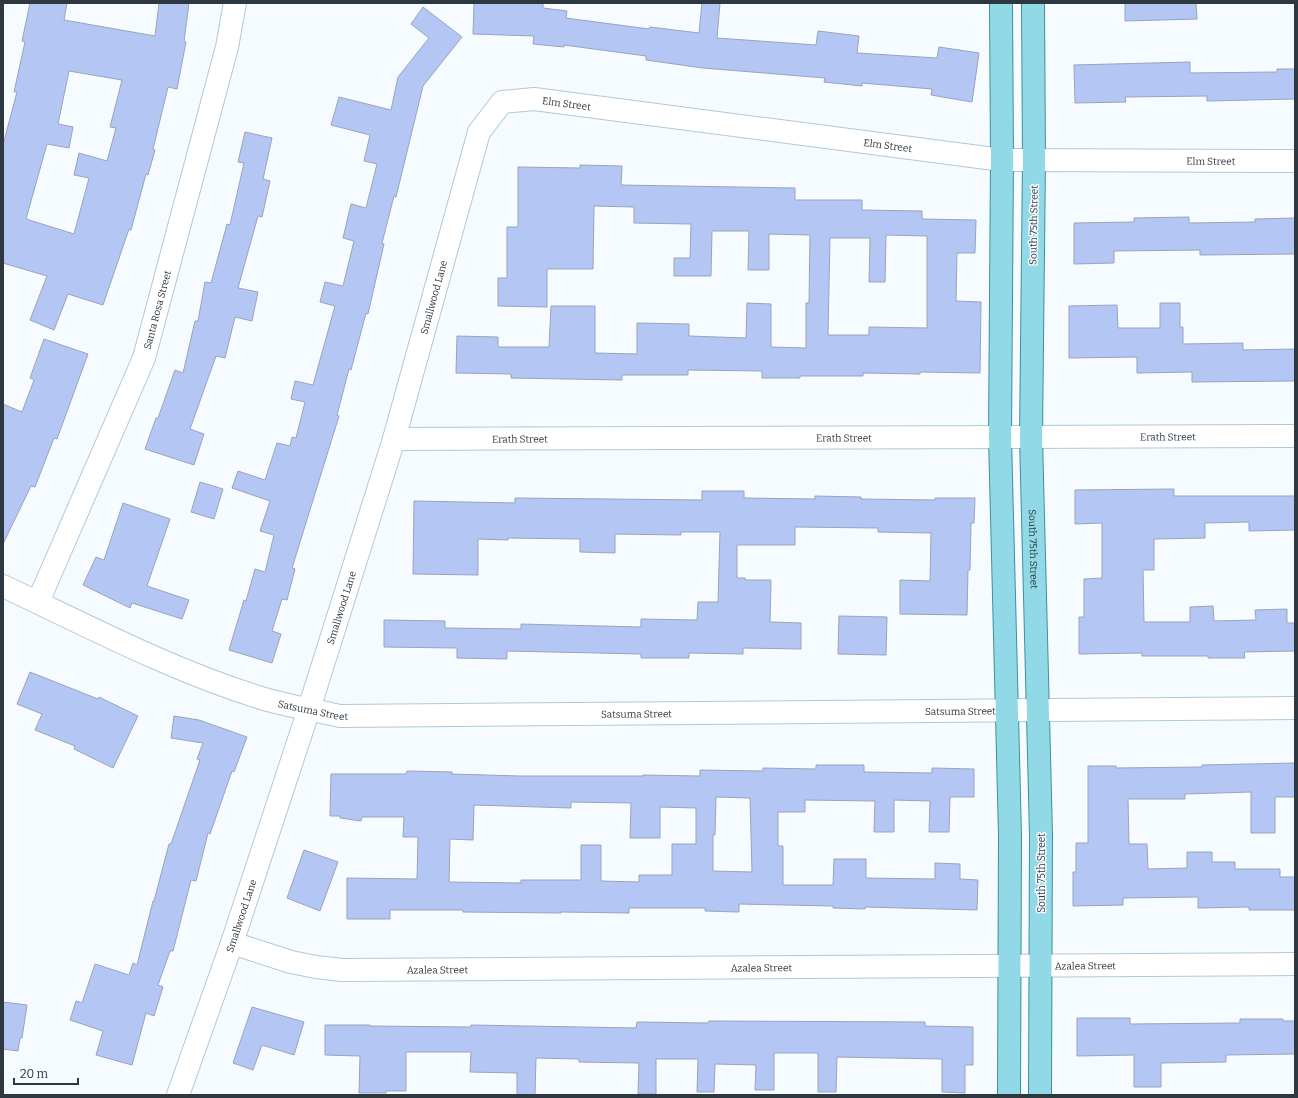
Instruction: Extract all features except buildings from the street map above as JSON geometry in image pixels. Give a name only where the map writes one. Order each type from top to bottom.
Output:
[{"type":"main road","points":[[1001,3],[1002,160],[1000,437],[1010,835],[1009,1095]]},
{"type":"main road","name":"South 75th Street","points":[[1033,3],[1034,160],[1031,437],[1041,835],[1040,1095]]},
{"type":"street","name":"Santa Rosa Street","points":[[38,602],[144,358],[227,47],[235,3]]},
{"type":"street","name":"Elm Street","points":[[490,117],[502,102],[534,99],[1002,160],[1295,161]]},
{"type":"street","name":"Smallwood Lane","points":[[178,1095],[232,943],[309,709],[394,439],[478,132],[490,117]]},
{"type":"street","name":"Erath Street","points":[[394,439],[1295,436]]},
{"type":"street","name":"Satsuma Street","points":[[3,586],[113,639],[177,667],[260,698],[340,716],[1295,708]]},
{"type":"street","name":"Azalea Street","points":[[232,943],[291,962],[342,970],[1295,964]]}]
